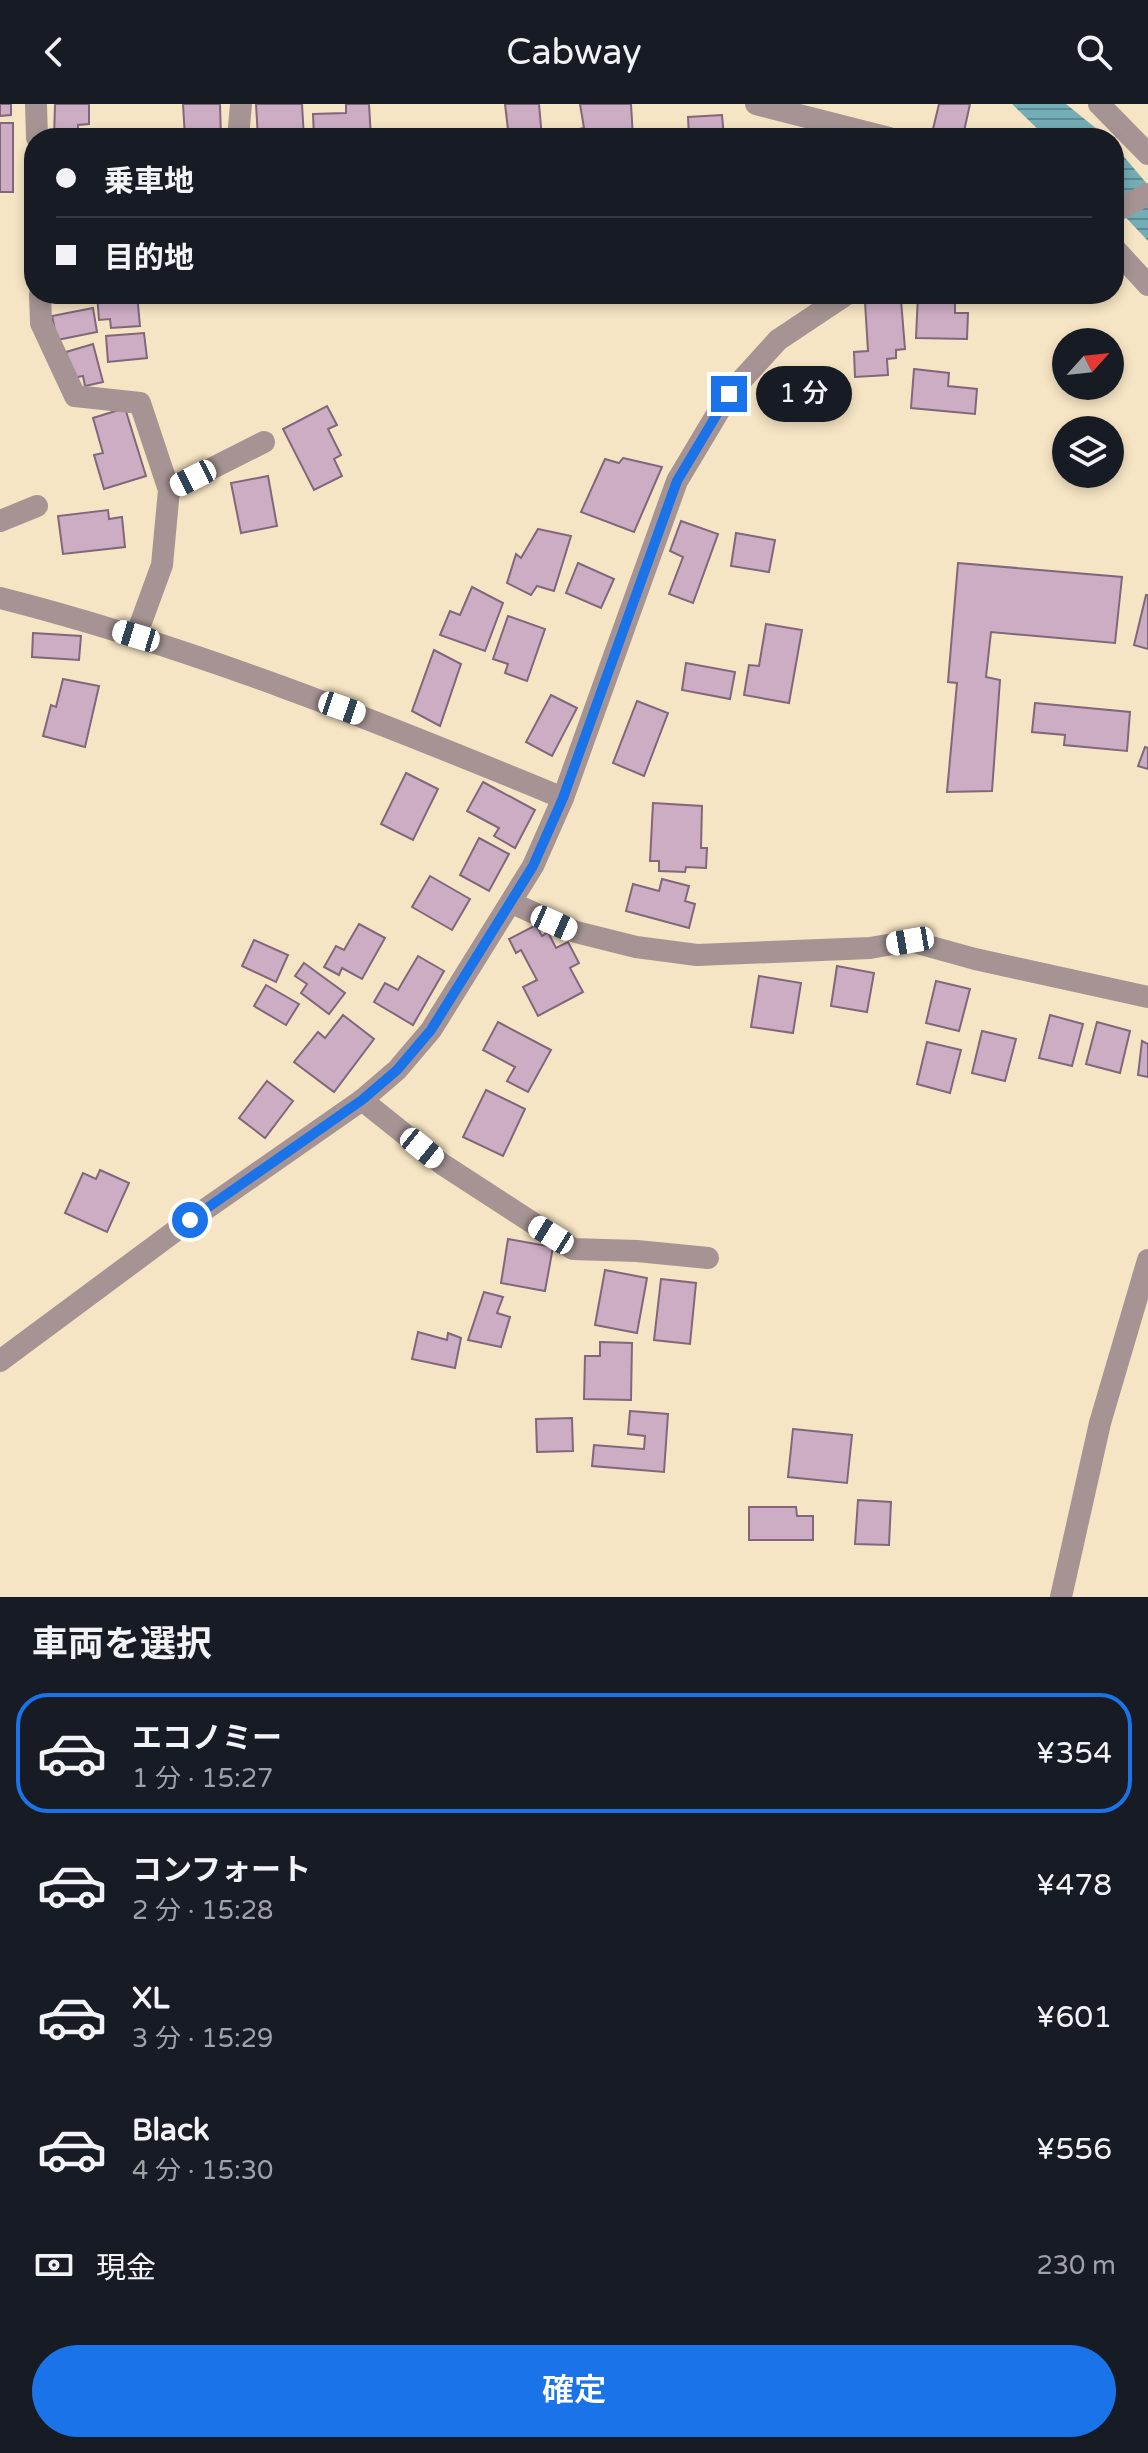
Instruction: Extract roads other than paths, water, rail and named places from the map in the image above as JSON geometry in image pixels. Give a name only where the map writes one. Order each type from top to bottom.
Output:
[{"type":"street","points":[[36,104],[37,128]]},
{"type":"street","points":[[239,128],[241,104]]},
{"type":"street","points":[[756,104],[850,128]]},
{"type":"street","points":[[1099,104],[1123,128]]},
{"type":"street","points":[[1124,130],[1148,154]]},
{"type":"street","points":[[1124,207],[1148,194]]},
{"type":"street","points":[[1124,259],[1148,285]]},
{"type":"street","points":[[40,304],[41,323],[75,396],[140,403],[169,490],[162,565],[136,636]]},
{"type":"street","points":[[0,1361],[190,1220],[362,1100],[397,1070],[431,1030],[533,866],[563,798],[677,481],[729,394],[778,340],[832,304]]},
{"type":"street","points":[[169,490],[264,442]]},
{"type":"street","points":[[0,521],[37,506]]},
{"type":"street","points":[[0,598],[136,636],[371,719],[563,798]]},
{"type":"street","points":[[512,903],[576,932],[636,947],[697,955],[870,948],[910,941],[975,959],[1148,997]]},
{"type":"street","points":[[362,1100],[442,1164],[573,1249],[708,1258]]},
{"type":"street","points":[[1061,1597],[1100,1423],[1148,1260]]},
{"type":"water","points":[[1012,104],[1066,104],[1096,128],[1037,128]]},
{"type":"water","points":[[1124,157],[1148,185],[1148,241],[1124,216]]}]
